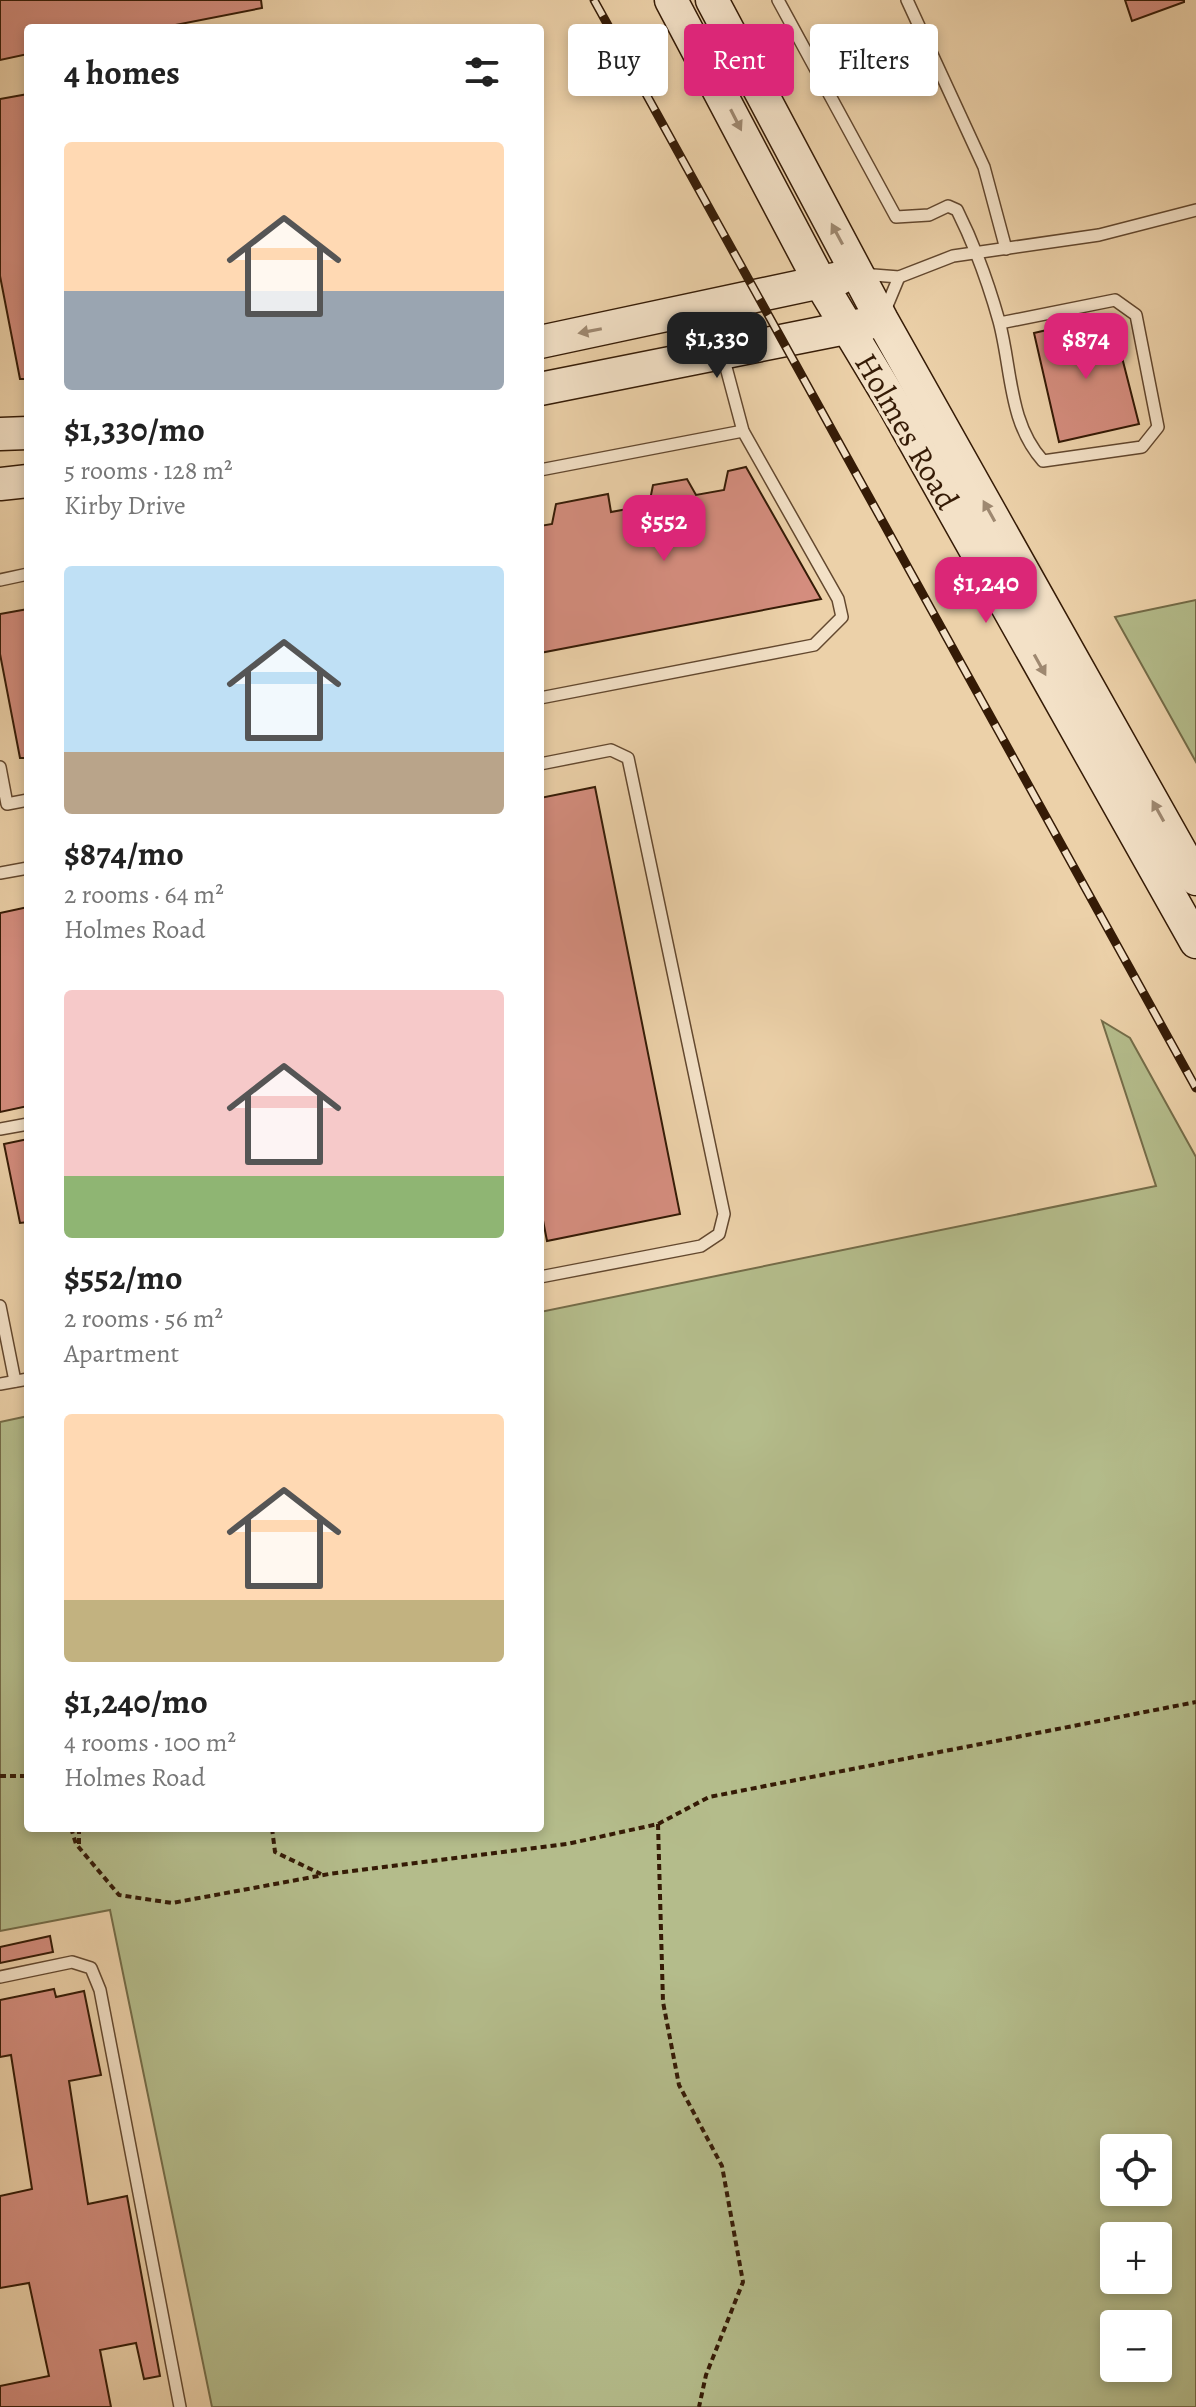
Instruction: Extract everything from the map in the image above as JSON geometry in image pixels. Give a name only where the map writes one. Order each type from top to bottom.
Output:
[{"type":"main road","name":"Holmes Road","points":[[671,0],[846,329],[894,405],[1196,942]]},
{"type":"main road","name":"Holmes Road","points":[[712,0],[882,320],[1196,879]]},
{"type":"main road","points":[[544,341],[858,274]]},
{"type":"main road","points":[[544,388],[882,320]]},
{"type":"main road","points":[[0,434],[24,433]]},
{"type":"main road","points":[[0,484],[24,481]]},
{"type":"lane","points":[[778,0],[896,217],[929,215],[948,206],[957,210],[978,253],[1000,323],[1013,395],[1027,442],[1043,461],[1142,447],[1158,427],[1136,315],[1115,300],[1000,323]]},
{"type":"lane","points":[[907,0],[984,167],[1006,249]]},
{"type":"lane","points":[[858,274],[899,277],[953,256],[1099,235],[1196,210]]},
{"type":"lane","points":[[882,320],[899,277]]},
{"type":"lane","points":[[544,697],[814,645],[842,617],[838,599],[743,431],[722,351]]},
{"type":"lane","points":[[544,469],[743,431]]},
{"type":"lane","points":[[0,580],[24,575]]},
{"type":"lane","points":[[544,763],[611,750],[628,758],[724,1214],[719,1234],[701,1246],[544,1276]]},
{"type":"lane","points":[[0,767],[7,804],[24,801]]},
{"type":"lane","points":[[0,873],[24,869]]},
{"type":"lane","points":[[0,1129],[24,1125]]},
{"type":"lane","points":[[0,1306],[15,1381]]},
{"type":"lane","points":[[0,1384],[24,1380]]},
{"type":"lane","points":[[0,1977],[72,1962],[91,1968],[100,1990],[180,2407]]},
{"type":"path","points":[[73,1832],[80,1848],[119,1895],[172,1903],[323,1875],[567,1844],[658,1824],[709,1797],[1196,1702]]},
{"type":"path","points":[[0,1776],[24,1776]]},
{"type":"path","points":[[658,1824],[663,2002],[679,2085],[722,2166],[743,2282],[706,2375],[699,2407]]},
{"type":"path","points":[[79,1832],[80,1848]]},
{"type":"path","points":[[272,1832],[275,1852],[323,1875]]},
{"type":"green space","points":[[1196,600],[1196,762],[1115,617]]},
{"type":"green space","points":[[1102,1021],[1130,1038],[1196,1157],[1196,2407],[212,2407],[110,1910],[0,1931],[0,1422],[24,1417],[24,1832],[544,1832],[544,1311],[1156,1186]]},
{"type":"building","points":[[0,0],[261,0],[262,8],[180,24],[24,24],[24,55],[0,60]]},
{"type":"building","points":[[1125,0],[1184,0],[1184,2],[1132,21]]},
{"type":"building","points":[[24,95],[24,379],[20,379],[0,276],[0,99]]},
{"type":"building","points":[[1113,322],[1139,424],[1059,442],[1034,333],[1064,326],[1066,333]]},
{"type":"building","points":[[746,467],[821,599],[544,652],[544,525],[552,524],[556,504],[608,494],[611,512],[649,505],[653,485],[687,479],[696,495],[724,490],[728,471]]},
{"type":"building","points":[[24,610],[24,758],[20,758],[0,654],[0,614]]},
{"type":"building","points":[[595,787],[680,1214],[547,1241],[544,1226],[544,797]]},
{"type":"building","points":[[24,908],[24,1107],[0,1112],[0,913]]},
{"type":"building","points":[[24,1140],[24,1222],[20,1223],[4,1144]]},
{"type":"building","points":[[50,1936],[53,1952],[0,1963],[0,1947]]},
{"type":"building","points":[[54,1989],[56,1997],[84,1991],[101,2075],[69,2081],[88,2204],[127,2196],[160,2376],[144,2379],[136,2343],[100,2350],[111,2407],[0,2407],[0,2386],[49,2376],[29,2283],[0,2288],[0,2196],[32,2189],[11,2055],[0,2057],[0,2000]]},
{"type":"railway","points":[[594,0],[1196,1088]]}]
